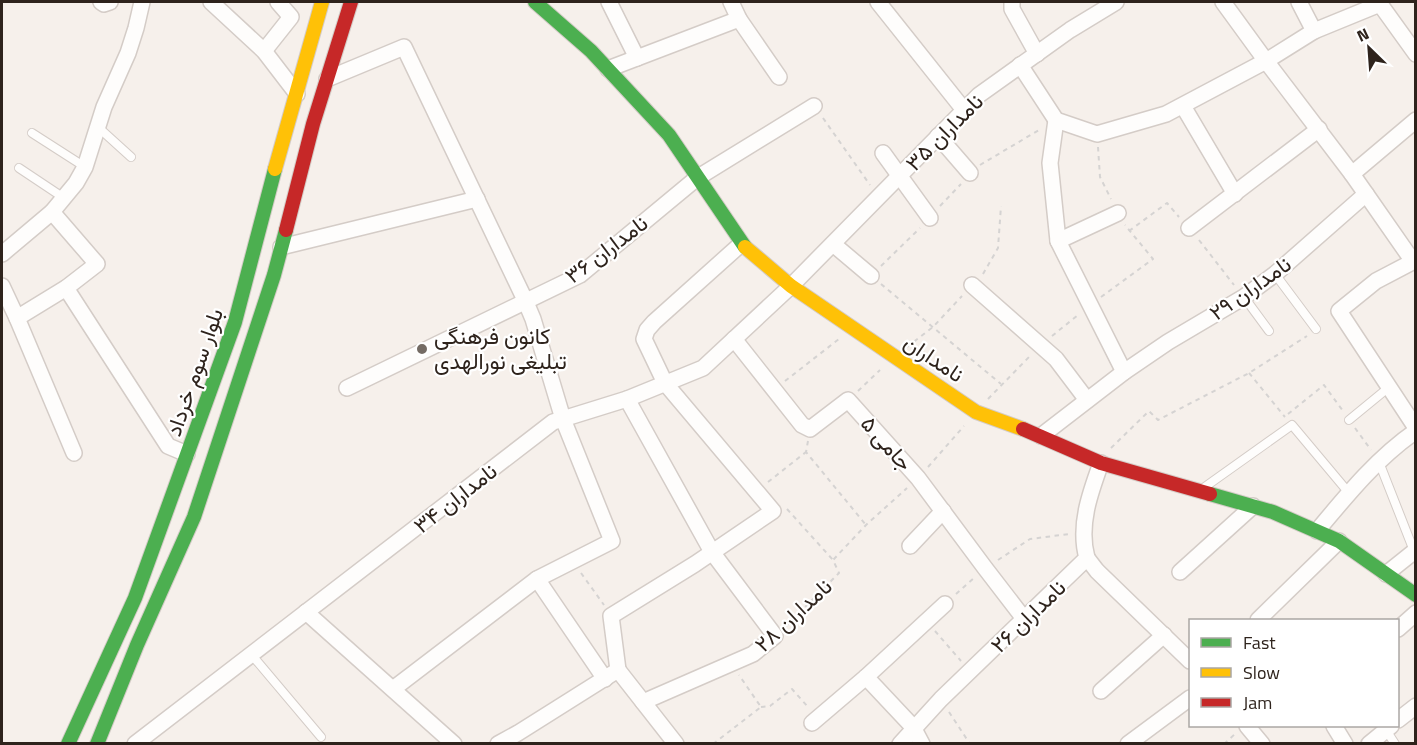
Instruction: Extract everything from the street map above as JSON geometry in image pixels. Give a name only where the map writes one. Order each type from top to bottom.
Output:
[{"type":"main road","name":"بلوار سوم خرداد","points":[[68,744],[135,598],[235,322],[322,2]]},
{"type":"main road","name":"بلوار سوم خرداد","points":[[97,744],[137,645],[194,518],[274,275],[327,79],[351,2]]},
{"type":"main road","name":"نامداران","points":[[535,2],[591,51],[669,135],[741,244],[791,286],[893,357],[976,412],[1041,436],[1101,463],[1273,512],[1317,531],[1339,542],[1416,595]]},
{"type":"main road","points":[[276,165],[300,175]]},
{"type":"street","points":[[100,2],[104,4],[110,2]]},
{"type":"street","points":[[2,254],[52,212],[76,183],[85,167],[104,106],[121,70],[136,28],[142,2]]},
{"type":"street","points":[[211,2],[264,51],[297,94]]},
{"type":"street","points":[[264,51],[291,17],[278,2]]},
{"type":"street","points":[[609,2],[637,58]]},
{"type":"street","points":[[731,2],[739,19],[779,77]]},
{"type":"street","points":[[878,2],[964,110]]},
{"type":"street","points":[[1012,2],[1012,9],[1037,54]]},
{"type":"street","name":"نامداران ۳۵","points":[[791,286],[979,94],[1116,2]]},
{"type":"street","points":[[1223,2],[1414,260],[1376,281],[1339,311],[1416,430],[1379,462],[1317,531]]},
{"type":"street","points":[[1299,2],[1314,31]]},
{"type":"street","points":[[1020,65],[1056,120],[1097,134],[1166,114],[1266,61],[1314,31],[1380,4],[1416,54]]},
{"type":"street","points":[[608,69],[739,19]]},
{"type":"street","points":[[327,79],[404,47],[525,300],[533,319],[563,419],[612,540],[537,579],[393,689]]},
{"type":"street","name":"نامداران ۳۶","points":[[347,388],[580,274],[697,178],[814,106]]},
{"type":"street","points":[[1183,106],[1235,194]]},
{"type":"street","points":[[1056,120],[1050,163],[1058,241],[1124,372]]},
{"type":"street","points":[[1352,174],[1416,120]]},
{"type":"street","points":[[1189,228],[1319,129]]},
{"type":"street","points":[[938,136],[970,173]]},
{"type":"street","points":[[883,153],[930,218]]},
{"type":"street","name":"نامداران ۲۹","points":[[1041,436],[1124,372],[1168,342],[1244,297],[1275,274],[1366,194]]},
{"type":"street","points":[[281,247],[477,199]]},
{"type":"street","points":[[17,318],[66,288],[97,264],[52,212]]},
{"type":"street","points":[[1058,241],[1118,213]]},
{"type":"street","points":[[676,744],[618,670],[611,616],[773,511],[665,383],[644,339],[647,330],[741,244]]},
{"type":"street","points":[[832,244],[871,276]]},
{"type":"street","points":[[972,285],[1056,359],[1087,400]]},
{"type":"street","points":[[2,286],[74,453]]},
{"type":"street","name":"نامداران ۳۴","points":[[135,744],[553,422],[627,399],[703,368],[791,286]]},
{"type":"street","points":[[66,288],[168,446],[187,454]]},
{"type":"street","points":[[734,339],[802,425],[810,429]]},
{"type":"street","points":[[627,399],[712,552],[775,636]]},
{"type":"street","name":"جامی ۵","points":[[810,429],[848,400],[918,478],[1025,620]]},
{"type":"street","points":[[1101,463],[1088,498],[1083,542],[1087,558],[1097,572],[1189,660]]},
{"type":"street","points":[[1180,572],[1253,506]]},
{"type":"street","points":[[910,546],[943,511]]},
{"type":"street","points":[[1260,619],[1339,542]]},
{"type":"street","points":[[1386,574],[1415,551]]},
{"type":"street","name":"نامداران ۲۶","points":[[900,744],[913,727],[941,699],[1087,558]]},
{"type":"street","points":[[537,579],[604,679]]},
{"type":"street","points":[[814,720],[866,677],[945,604]]},
{"type":"street","points":[[306,612],[454,744]]},
{"type":"street","points":[[1399,628],[1416,613]]},
{"type":"street","points":[[1101,691],[1164,635]]},
{"type":"street","name":"نامداران ۲۸","points":[[643,702],[753,654],[775,636]]},
{"type":"street","points":[[498,744],[618,670]]},
{"type":"street","points":[[866,677],[913,727],[922,744]]},
{"type":"street","points":[[1128,744],[1189,699]]},
{"type":"street","points":[[1399,719],[1416,706]]},
{"type":"street","points":[[1248,727],[1262,744]]},
{"type":"street","points":[[1335,727],[1345,744]]},
{"type":"street","points":[[1369,744],[1389,727]]},
{"type":"lane","points":[[99,128],[131,157]]},
{"type":"lane","points":[[32,133],[85,167]]},
{"type":"lane","points":[[19,168],[64,198]]},
{"type":"lane","points":[[1275,274],[1316,329]]},
{"type":"lane","points":[[1244,297],[1269,331]]},
{"type":"lane","points":[[1349,420],[1388,388]]},
{"type":"lane","points":[[1199,492],[1292,425],[1349,494]]},
{"type":"lane","points":[[1379,462],[1415,551]]},
{"type":"lane","points":[[251,654],[321,737]]},
{"type":"lane","points":[[1391,727],[1395,744]]},
{"type":"path","points":[[814,106],[879,197]]},
{"type":"path","points":[[970,173],[1001,151],[1056,120]]},
{"type":"path","points":[[1129,231],[1167,203],[1244,297]]},
{"type":"path","name":"نامداران ۲۸","points":[[775,636],[839,573],[833,560],[866,525],[918,478],[1001,384],[1041,345],[1153,258]]},
{"type":"path","points":[[871,276],[1001,384]]},
{"type":"path","points":[[774,390],[853,328]]},
{"type":"path","points":[[1101,463],[1110,449],[1149,411],[1158,420],[1249,373],[1316,329]]},
{"type":"path","points":[[848,400],[893,357]]},
{"type":"path","points":[[1249,373],[1285,417],[1324,385],[1379,462]]},
{"type":"path","points":[[756,491],[806,452],[810,429]]},
{"type":"path","points":[[806,452],[866,525]]},
{"type":"path","points":[[773,511],[786,508],[833,560]]},
{"type":"path","points":[[945,604],[985,568],[1030,539],[1084,531]]},
{"type":"path","points":[[572,561],[611,616]]},
{"type":"path","points":[[927,621],[971,672]]},
{"type":"path","points":[[730,663],[761,707]]},
{"type":"path","points":[[713,744],[761,707],[770,706],[792,689],[814,720]]},
{"type":"path","points":[[941,699],[970,744]]},
{"type":"traffic: fast","points":[[535,2],[591,51],[669,135],[745,247]]},
{"type":"traffic: fast","points":[[68,744],[135,598],[235,322],[275,169]]},
{"type":"traffic: fast","points":[[97,744],[137,645],[194,517],[274,275],[286,230]]},
{"type":"traffic: fast","points":[[1210,494],[1273,512],[1339,541],[1416,595]]},
{"type":"traffic: slow","points":[[275,169],[322,2]]},
{"type":"traffic: slow","points":[[745,247],[791,286],[976,412],[1023,429]]},
{"type":"traffic: jam","points":[[286,230],[313,124],[351,2]]},
{"type":"traffic: jam","points":[[1023,429],[1101,463],[1210,494]]},
{"type":"place","name":"کانون فرهنگی تبلیغی نورالهدی","points":[[422,349]]}]
